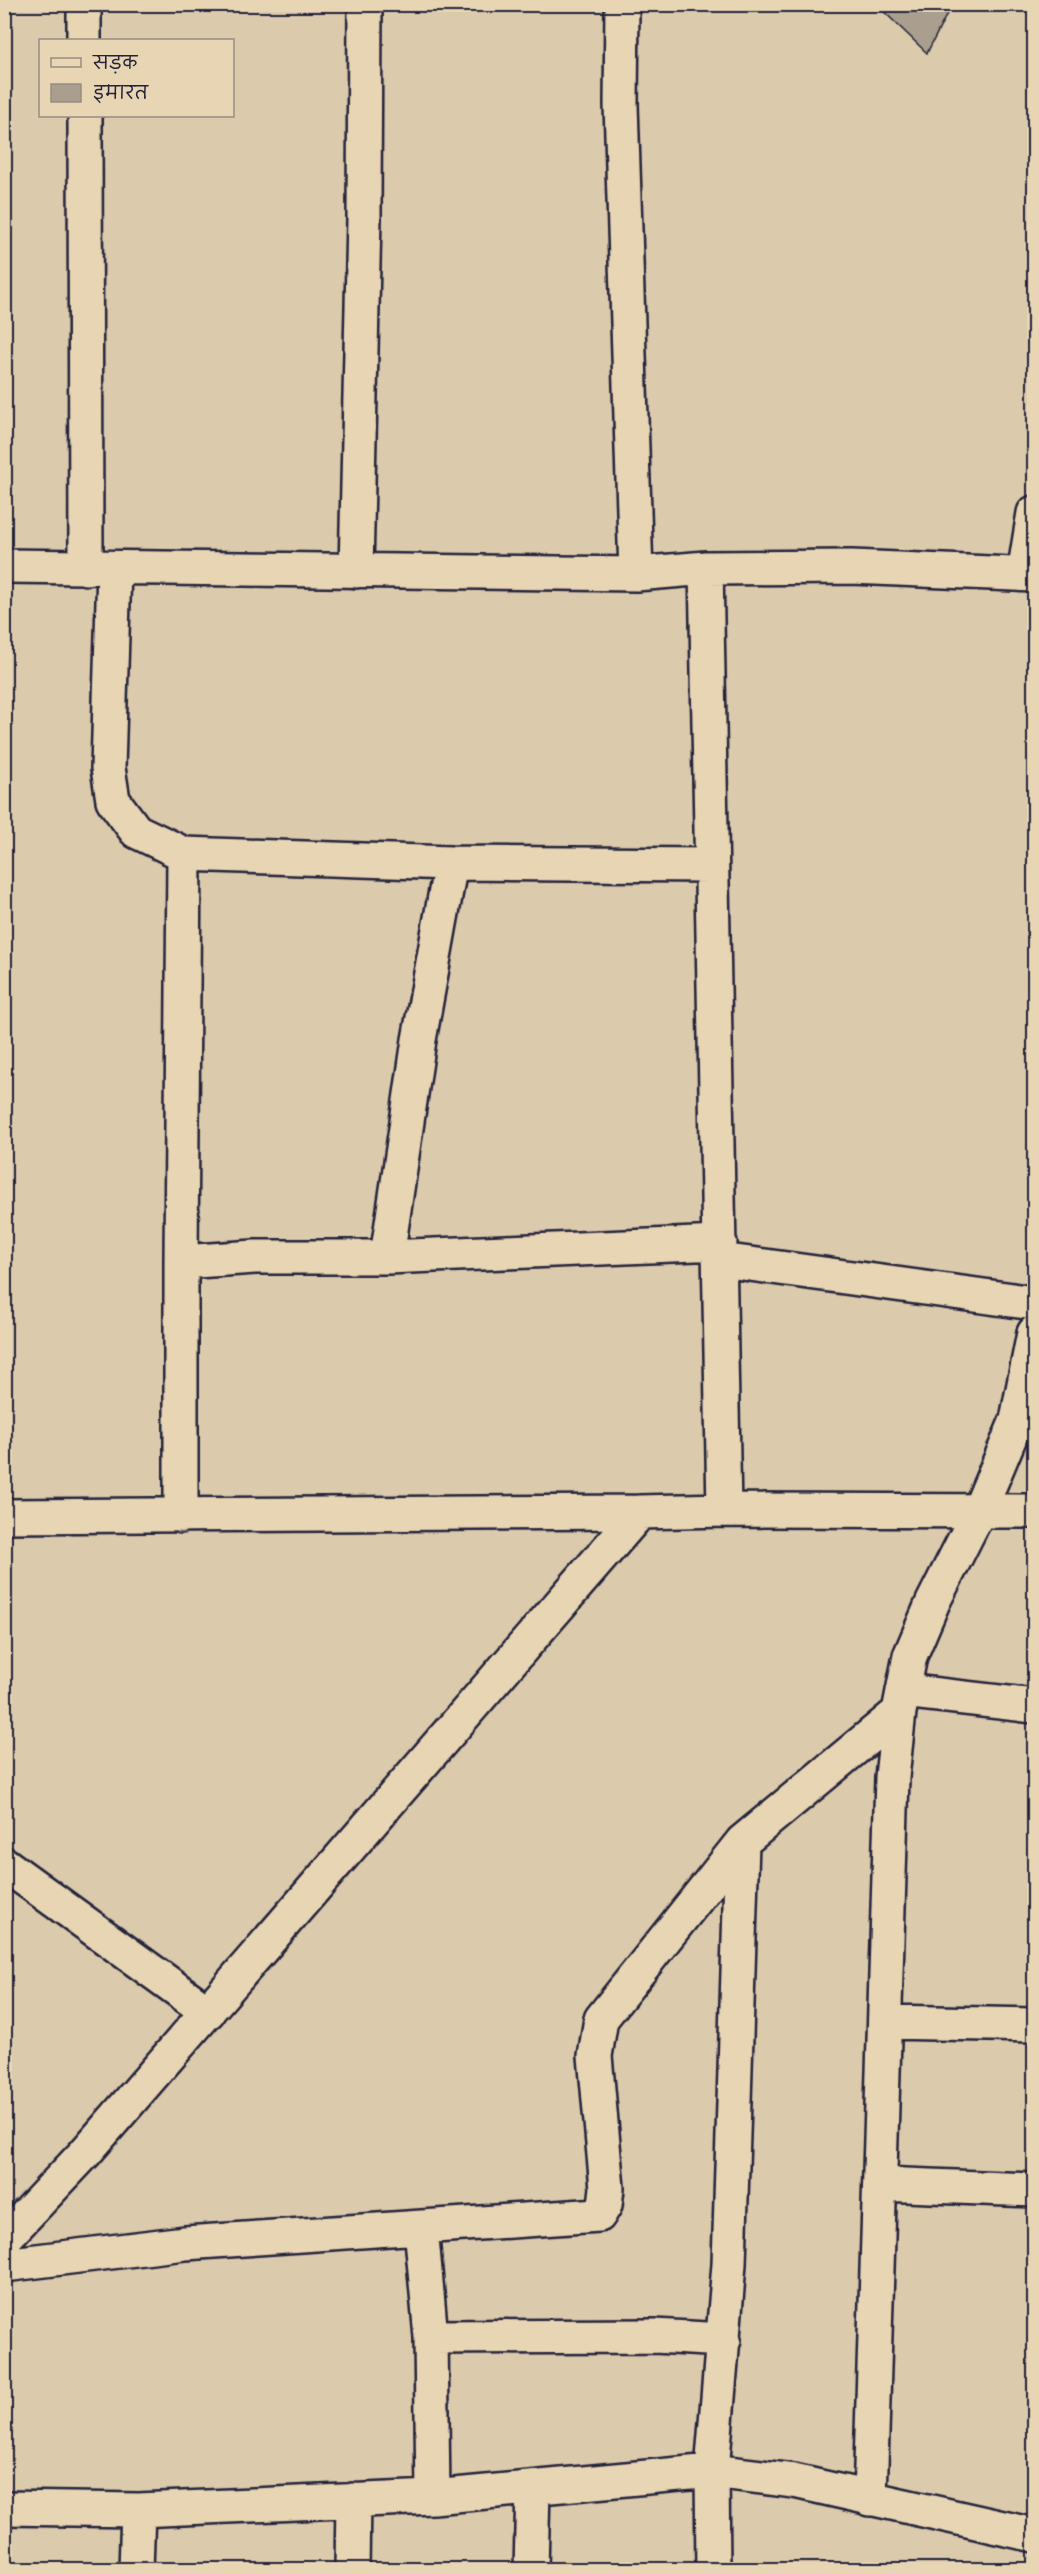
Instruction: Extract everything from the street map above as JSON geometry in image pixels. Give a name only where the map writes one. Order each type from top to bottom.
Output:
[{"type":"street","points":[[84,4],[84,39]]},
{"type":"street","points":[[356,571],[364,219],[364,4]]},
{"type":"street","points":[[622,4],[621,104],[636,574]]},
{"type":"street","points":[[85,117],[108,768],[113,800],[136,831],[184,854],[451,863],[711,865]]},
{"type":"street","points":[[4,566],[636,574],[705,568],[852,567],[1029,574],[1035,513]]},
{"type":"street","points":[[705,568],[724,1510]]},
{"type":"street","points":[[181,1516],[184,854]]},
{"type":"street","points":[[387,1257],[419,1040],[451,863]]},
{"type":"street","points":[[181,1262],[255,1257],[720,1251],[1035,1303]]},
{"type":"street","points":[[870,2499],[892,1777],[901,1702],[910,1656],[933,1602],[979,1511],[1017,1420],[1035,1333]]},
{"type":"street","points":[[4,1516],[724,1510],[1035,1512]]},
{"type":"street","points":[[4,2239],[85,2153],[640,1512]]},
{"type":"street","points":[[4,2265],[185,2243],[599,2215],[605,2205],[607,2188],[595,2056],[601,2019],[742,1842],[901,1702],[1035,1706]]},
{"type":"street","points":[[714,2570],[712,2471],[729,2264],[742,1842]]},
{"type":"street","points":[[4,1864],[208,2012]]},
{"type":"street","points":[[885,2022],[1035,2025]]},
{"type":"street","points":[[880,2184],[1035,2190]]},
{"type":"street","points":[[421,2227],[431,2337],[433,2497]]},
{"type":"street","points":[[431,2337],[654,2336],[724,2340]]},
{"type":"street","points":[[4,2508],[138,2510],[433,2497],[712,2471],[794,2481],[1035,2535]]},
{"type":"street","points":[[531,2570],[532,2488]]},
{"type":"street","points":[[352,2570],[353,2500]]},
{"type":"street","points":[[136,2570],[138,2510]]},
{"type":"building","points":[[876,4],[952,4],[927,53]]}]
